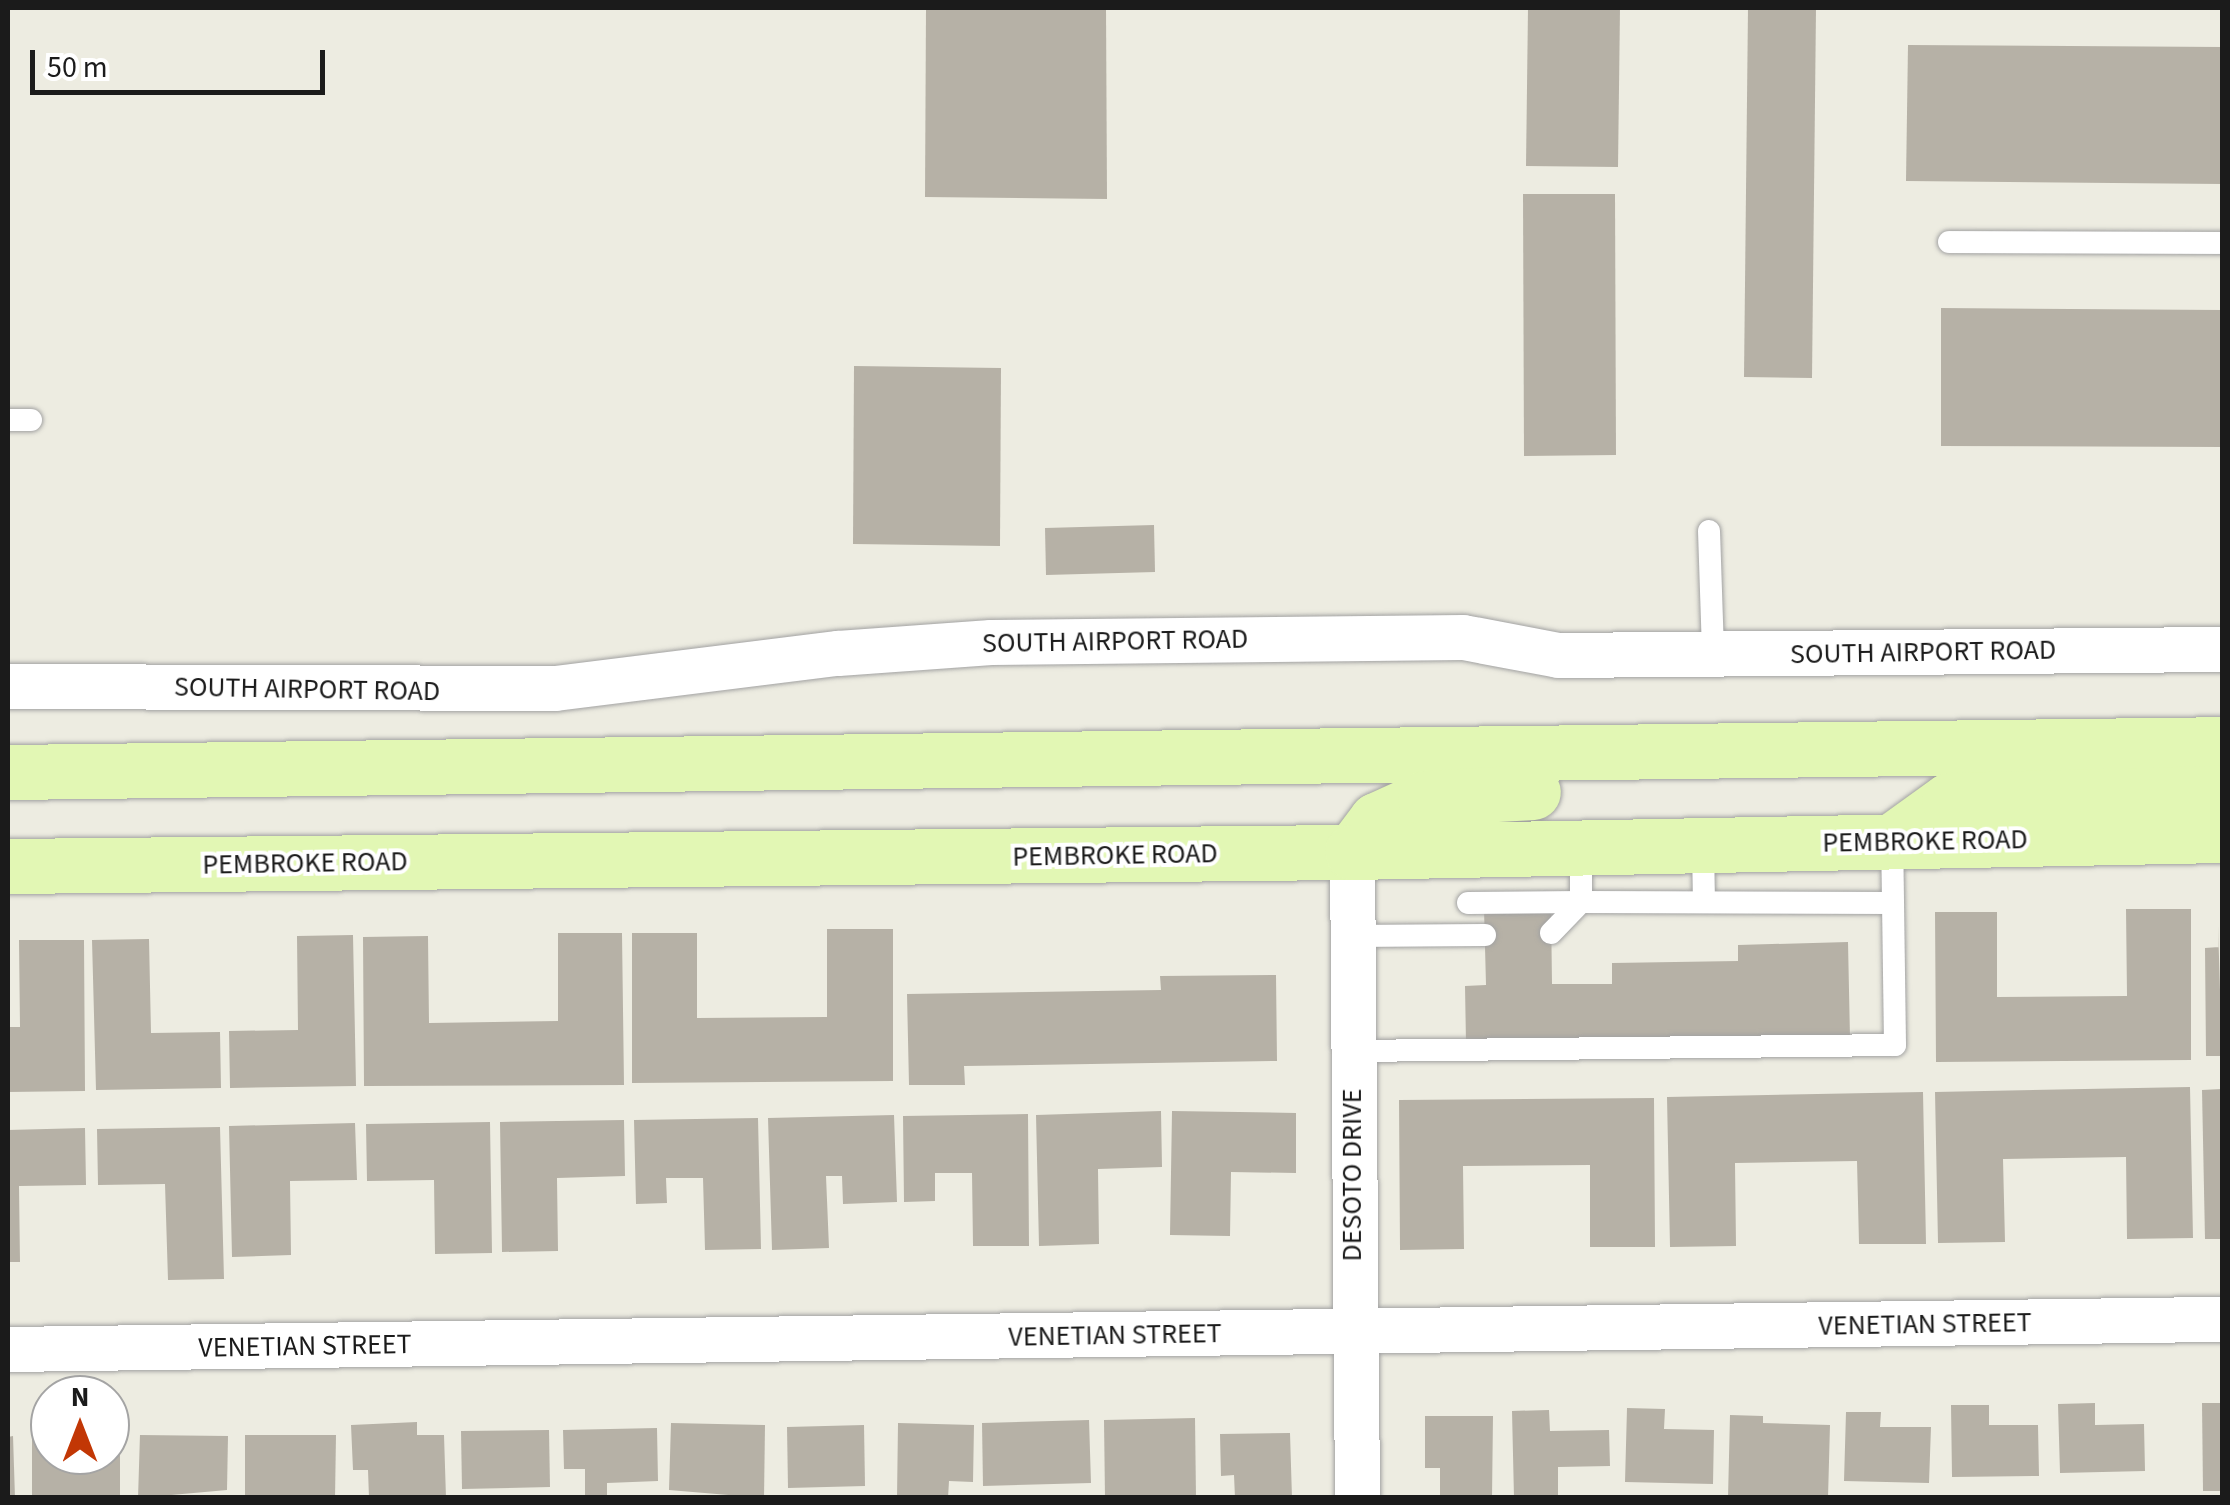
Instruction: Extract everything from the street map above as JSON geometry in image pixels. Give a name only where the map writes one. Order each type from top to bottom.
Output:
[{"type":"main road","points":[[8,772],[2222,744]]},
{"type":"main road","points":[[1352,852],[1376,820],[1425,798],[1802,788],[1914,749]]},
{"type":"main road","points":[[1892,842],[1949,800],[2222,794]]},
{"type":"main road","name":"PEMBROKE ROAD","points":[[8,866],[1352,852],[1467,877],[1581,848],[2222,834]]},
{"type":"street","name":"SOUTH AIRPORT ROAD","points":[[8,686],[555,688],[838,653],[991,642],[1464,637],[1558,655],[2222,650]]},
{"type":"street","name":"DESOTO DRIVE","points":[[1352,852],[1357,1498]]},
{"type":"street","name":"VENETIAN STREET","points":[[8,1349],[2222,1320]]},
{"type":"lane","points":[[1949,242],[2222,243]]},
{"type":"lane","points":[[1708,530],[1713,654]]},
{"type":"lane","points":[[1352,1051],[1895,1046],[1892,842]]},
{"type":"lane","points":[[1703,846],[1704,902]]},
{"type":"lane","points":[[1551,933],[1581,902],[1581,848]]},
{"type":"lane","points":[[1352,936],[1476,934],[1467,877],[1581,902],[1893,903]]},
{"type":"building","points":[[926,8],[1106,8],[1107,199],[925,197]]},
{"type":"building","points":[[1528,8],[1620,8],[1618,167],[1526,166]]},
{"type":"building","points":[[1748,8],[1816,8],[1812,378],[1744,377]]},
{"type":"building","points":[[1908,45],[2222,47],[2222,184],[1906,181]]},
{"type":"building","points":[[1523,194],[1615,194],[1616,455],[1524,456]]},
{"type":"building","points":[[1941,308],[2222,310],[2222,447],[1941,446]]},
{"type":"building","points":[[854,366],[1001,368],[1000,546],[853,544]]},
{"type":"building","points":[[1154,525],[1155,572],[1046,575],[1045,528]]},
{"type":"building","points":[[1551,908],[1552,984],[1612,984],[1612,963],[1738,961],[1738,945],[1848,942],[1850,1038],[1466,1043],[1465,986],[1486,985],[1484,909]]},
{"type":"building","points":[[2126,909],[2191,909],[2191,1060],[1936,1062],[1935,912],[1997,912],[1997,997],[2127,996]]},
{"type":"building","points":[[827,929],[893,929],[893,1081],[632,1083],[632,933],[697,933],[697,1018],[827,1017]]},
{"type":"building","points":[[558,933],[622,933],[624,1085],[364,1086],[363,937],[428,936],[429,1023],[558,1021]]},
{"type":"building","points":[[353,935],[356,1086],[230,1088],[229,1031],[298,1030],[297,936]]},
{"type":"building","points":[[149,939],[151,1033],[220,1032],[221,1088],[96,1090],[92,940]]},
{"type":"building","points":[[19,940],[84,940],[85,1091],[8,1092],[8,1027],[20,1027]]},
{"type":"building","points":[[2219,947],[2222,1056],[2206,1056],[2205,948]]},
{"type":"building","points":[[1276,975],[1277,1061],[964,1066],[965,1085],[909,1085],[907,994],[1161,990],[1160,976]]},
{"type":"building","points":[[2190,1087],[2193,1238],[2127,1239],[2126,1157],[2003,1159],[2005,1242],[1938,1243],[1935,1092]]},
{"type":"building","points":[[2222,1089],[2222,1239],[2205,1239],[2202,1090]]},
{"type":"building","points":[[1923,1092],[1926,1244],[1859,1244],[1857,1161],[1735,1163],[1736,1246],[1670,1247],[1667,1097]]},
{"type":"building","points":[[1654,1098],[1655,1247],[1590,1247],[1590,1165],[1463,1166],[1464,1249],[1400,1250],[1399,1100]]},
{"type":"building","points":[[1161,1111],[1162,1167],[1098,1169],[1099,1244],[1039,1246],[1036,1115]]},
{"type":"building","points":[[1172,1111],[1296,1113],[1296,1173],[1231,1172],[1230,1236],[1170,1235]]},
{"type":"building","points":[[1028,1114],[1029,1246],[973,1246],[972,1173],[935,1173],[935,1201],[904,1202],[903,1116]]},
{"type":"building","points":[[894,1115],[897,1202],[843,1204],[842,1176],[826,1176],[829,1248],[772,1250],[768,1118]]},
{"type":"building","points":[[758,1118],[761,1249],[705,1250],[703,1178],[666,1178],[667,1203],[636,1204],[634,1120]]},
{"type":"building","points":[[624,1120],[625,1176],[557,1178],[558,1251],[502,1252],[500,1122]]},
{"type":"building","points":[[490,1122],[492,1253],[435,1254],[434,1180],[367,1181],[366,1124]]},
{"type":"building","points":[[355,1123],[357,1180],[290,1181],[291,1255],[232,1257],[229,1126]]},
{"type":"building","points":[[220,1127],[224,1279],[168,1280],[165,1184],[98,1185],[97,1129]]},
{"type":"building","points":[[85,1128],[86,1185],[19,1186],[20,1262],[8,1262],[8,1130]]},
{"type":"building","points":[[2095,1403],[2095,1425],[2144,1424],[2145,1471],[2060,1473],[2058,1404]]},
{"type":"building","points":[[2202,1403],[2222,1403],[2222,1491],[2203,1491]]},
{"type":"building","points":[[1951,1405],[1989,1405],[1989,1425],[2038,1425],[2039,1476],[1952,1477]]},
{"type":"building","points":[[1627,1408],[1665,1409],[1664,1429],[1714,1430],[1713,1484],[1625,1482]]},
{"type":"building","points":[[1549,1410],[1550,1431],[1609,1430],[1610,1466],[1558,1467],[1558,1498],[1514,1498],[1512,1411]]},
{"type":"building","points":[[1846,1412],[1881,1412],[1880,1427],[1931,1427],[1929,1483],[1844,1481]]},
{"type":"building","points":[[1730,1415],[1763,1416],[1763,1423],[1830,1425],[1828,1498],[1728,1498]]},
{"type":"building","points":[[1425,1416],[1493,1416],[1492,1498],[1440,1498],[1440,1468],[1425,1468]]},
{"type":"building","points":[[1195,1418],[1196,1498],[1105,1498],[1104,1420]]},
{"type":"building","points":[[1089,1420],[1091,1483],[983,1486],[982,1423]]},
{"type":"building","points":[[417,1422],[417,1435],[444,1435],[446,1498],[369,1498],[368,1470],[353,1470],[351,1425]]},
{"type":"building","points":[[671,1423],[765,1425],[764,1498],[669,1490]]},
{"type":"building","points":[[898,1423],[974,1425],[973,1482],[949,1481],[948,1498],[897,1498]]},
{"type":"building","points":[[864,1425],[865,1486],[788,1488],[787,1427]]},
{"type":"building","points":[[657,1428],[658,1481],[607,1483],[607,1498],[585,1498],[585,1469],[564,1469],[563,1430]]},
{"type":"building","points":[[549,1430],[550,1487],[462,1489],[461,1431]]},
{"type":"building","points":[[1290,1433],[1292,1498],[1235,1498],[1234,1475],[1221,1476],[1220,1434]]},
{"type":"building","points":[[140,1435],[228,1436],[227,1490],[138,1498]]},
{"type":"building","points":[[245,1435],[336,1435],[335,1498],[245,1498]]},
{"type":"building","points":[[13,1436],[15,1498],[8,1498],[8,1437]]},
{"type":"building","points":[[32,1475],[120,1475],[120,1498],[32,1498]]}]
